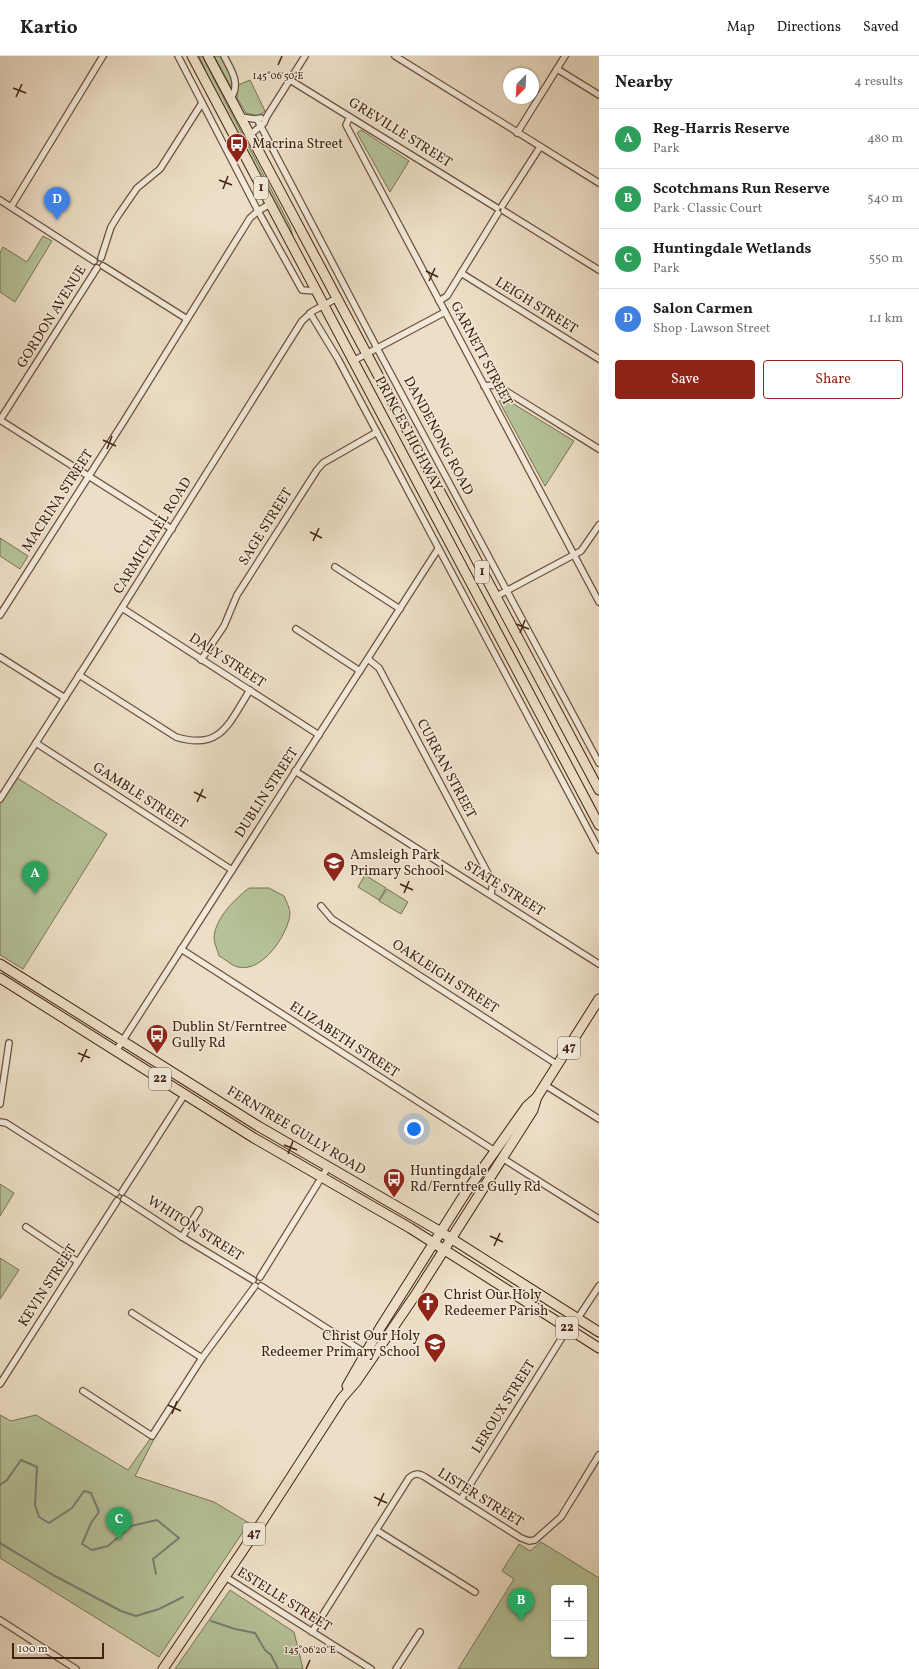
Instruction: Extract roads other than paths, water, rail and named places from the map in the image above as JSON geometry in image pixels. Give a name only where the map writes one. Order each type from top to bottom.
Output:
[{"type":"main road","name":"PRINCES HIGHWAY","points":[[192,56],[599,825]]},
{"type":"main road","name":"PRINCES HIGHWAY","points":[[208,56],[599,790]]},
{"type":"main road","name":"FERNTREE GULLY ROAD","points":[[0,964],[258,1126],[441,1232],[599,1332]]},
{"type":"main road","name":"FERNTREE GULLY ROAD","points":[[0,978],[254,1138],[444,1249],[599,1348]]},
{"type":"main road","name":"47","points":[[163,1669],[224,1576],[262,1522],[342,1398],[347,1384],[416,1294],[532,1110],[544,1085],[599,999]]},
{"type":"main road","name":"47","points":[[369,1356],[466,1192],[527,1106],[537,1097]]},
{"type":"street","points":[[11,207],[104,56]]},
{"type":"street","points":[[178,56],[258,211],[302,290],[316,291]]},
{"type":"street","points":[[224,56],[235,79],[234,92],[231,98]]},
{"type":"street","points":[[250,135],[266,120],[266,116],[305,56]]},
{"type":"street","points":[[395,56],[599,183]]},
{"type":"street","points":[[518,133],[557,69],[562,57]]},
{"type":"street","points":[[557,69],[599,95]]},
{"type":"street","name":"GREVILLE STREET","points":[[290,80],[599,270]]},
{"type":"street","name":"GORDON AVENUE","points":[[100,258],[111,227],[119,214],[137,188],[160,169],[202,103]]},
{"type":"street","points":[[241,117],[258,119],[266,116]]},
{"type":"street","name":"GARNETT STREET","points":[[350,117],[346,125],[599,602]]},
{"type":"street","name":"DANDENONG ROAD","points":[[258,119],[377,348],[599,763]]},
{"type":"street","points":[[439,301],[447,296],[540,147]]},
{"type":"street","points":[[0,200],[94,261],[94,264],[187,319]]},
{"type":"street","name":"MACRINA STREET","points":[[0,615],[250,218],[270,204]]},
{"type":"street","points":[[94,261],[97,258],[100,258],[104,262],[100,267]]},
{"type":"street","name":"GORDON AVENUE","points":[[0,420],[100,267]]},
{"type":"street","name":"LEIGH STREET","points":[[461,273],[599,359]]},
{"type":"street","name":"CARMICHAEL ROAD","points":[[0,799],[302,321],[310,313],[337,298]]},
{"type":"street","points":[[353,361],[445,312]]},
{"type":"street","points":[[310,313],[338,359],[599,850]]},
{"type":"street","points":[[484,386],[494,385],[501,388],[599,449]]},
{"type":"street","points":[[0,420],[172,529]]},
{"type":"street","name":"SAGE STREET","points":[[202,660],[224,626],[237,595],[317,470],[323,463],[377,432]]},
{"type":"street","points":[[495,596],[584,549],[596,535],[599,525]]},
{"type":"street","name":"DUBLIN STREET","points":[[116,1051],[438,549]]},
{"type":"street","points":[[335,567],[400,608]]},
{"type":"street","name":"DALY STREET","points":[[122,608],[319,734]]},
{"type":"street","points":[[296,629],[360,671]]},
{"type":"street","points":[[497,659],[509,654]]},
{"type":"street","points":[[0,657],[65,698]]},
{"type":"street","name":"CURRAN STREET","points":[[368,659],[379,668],[493,883],[491,894]]},
{"type":"street","points":[[79,675],[176,737],[189,741],[202,741],[212,738],[224,731],[250,690]]},
{"type":"street","name":"GAMBLE STREET","points":[[36,743],[232,870]]},
{"type":"street","name":"STATE STREET","points":[[295,771],[491,894],[599,964]]},
{"type":"street","name":"OAKLEIGH STREET","points":[[321,906],[332,919],[558,1065]]},
{"type":"street","name":"ELIZABETH STREET","points":[[181,949],[495,1151]]},
{"type":"street","points":[[0,1104],[9,1043]]},
{"type":"street","points":[[544,1085],[599,1119]]},
{"type":"street","points":[[116,1194],[118,1192],[122,1192],[185,1094]]},
{"type":"street","points":[[0,1122],[6,1123],[116,1194],[115,1196],[117,1200],[121,1201],[124,1199],[125,1196],[122,1192]]},
{"type":"street","points":[[502,1158],[599,1218]]},
{"type":"street","points":[[328,1167],[260,1277],[256,1277],[253,1280],[253,1284],[369,1356]]},
{"type":"street","name":"WHITON STREET","points":[[124,1199],[182,1237],[253,1280]]},
{"type":"street","name":"KEVIN STREET","points":[[0,1384],[117,1200]]},
{"type":"street","points":[[182,1237],[199,1210]]},
{"type":"street","points":[[26,1227],[78,1262]]},
{"type":"street","points":[[83,1391],[152,1436],[202,1358],[263,1281],[260,1277]]},
{"type":"street","points":[[578,1318],[599,1286]]},
{"type":"street","points":[[132,1313],[202,1358]]},
{"type":"street","name":"LEROUX STREET","points":[[461,1499],[568,1328]]},
{"type":"street","name":"LISTER STREET","points":[[376,1530],[409,1478],[417,1474],[425,1477],[461,1499],[521,1538],[531,1541],[558,1520],[599,1455]]},
{"type":"street","points":[[312,1632],[376,1530],[475,1592]]},
{"type":"street","name":"ESTELLE STREET","points":[[224,1576],[371,1669]]},
{"type":"street","points":[[0,1620],[76,1669]]},
{"type":"street","points":[[396,1669],[420,1632]]},
{"type":"waterway","points":[[0,1485],[7,1480],[21,1460],[37,1467],[35,1505],[39,1517],[49,1523],[72,1508],[84,1491],[91,1493],[99,1512],[91,1523],[82,1544],[92,1550],[108,1546],[131,1526],[157,1520],[179,1538],[153,1559],[156,1574]]},
{"type":"waterway","points":[[0,1543],[53,1575],[121,1611],[136,1616],[159,1609],[183,1597]]},
{"type":"waterway","points":[[211,1621],[235,1629],[255,1633],[265,1650],[271,1655],[278,1669]]},
{"type":"place","name":"Macrina Street","points":[[237,164]]},
{"type":"place","name":"Salon Carmen","points":[[57,220]]},
{"type":"place","name":"Amsleigh Park Primary School","points":[[334,882]]},
{"type":"place","name":"Reg-Harris Reserve","points":[[35,894]]},
{"type":"place","name":"Dublin St/Ferntree Gully Rd","points":[[157,1054]]},
{"type":"place","name":"Huntingdale Rd/Ferntree Gully Rd","points":[[394,1198]]},
{"type":"place","name":"Christ Our Holy Redeemer Parish","points":[[428,1322]]},
{"type":"place","name":"Christ Our Holy Redeemer Primary School","points":[[435,1364]]},
{"type":"place","name":"Huntingdale Wetlands","points":[[119,1540]]},
{"type":"place","name":"Scotchmans Run Reserve","points":[[521,1621]]}]
